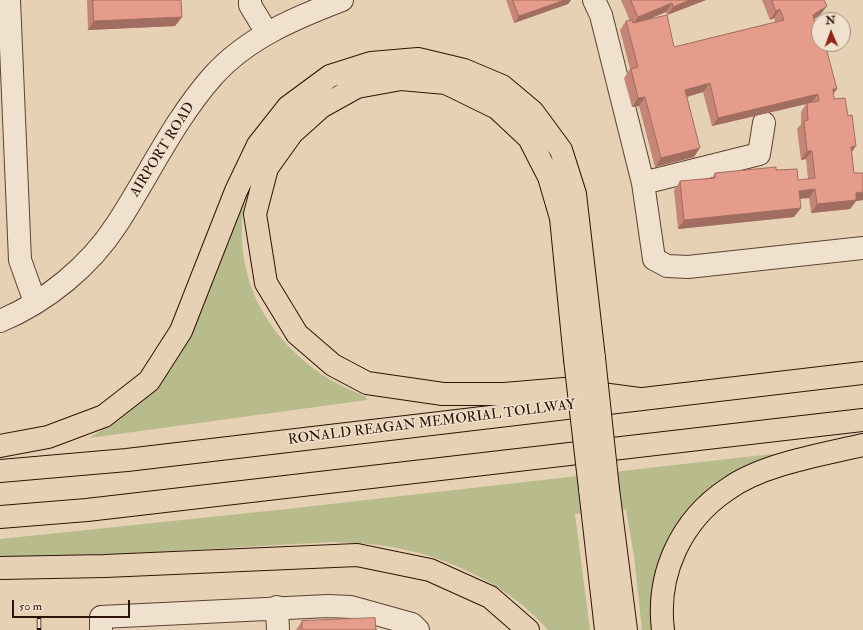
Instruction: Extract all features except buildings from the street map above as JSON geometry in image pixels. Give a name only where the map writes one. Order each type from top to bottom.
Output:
[{"type":"highway","points":[[0,446],[48,437],[104,416],[149,381],[180,331],[236,191],[258,145],[288,107],[330,76],[371,63],[418,59],[464,70],[502,86],[533,112],[561,150],[575,194],[584,359]]},
{"type":"highway","points":[[606,630],[599,489],[584,359],[561,218],[549,177],[529,138],[497,108],[446,83],[401,79],[357,87],[321,106],[292,133],[267,168],[255,214],[266,283],[297,334],[333,365],[368,383],[443,394],[504,394],[564,389],[639,398]]},
{"type":"highway","name":"RONALD REAGAN MEMORIAL TOLLWAY","points":[[0,470],[126,460],[639,398],[863,373]]},
{"type":"highway","points":[[0,517],[87,510],[863,420]]},
{"type":"highway","points":[[663,630],[661,616],[662,592],[668,566],[682,537],[702,510],[728,488],[760,473],[795,461],[863,445]]},
{"type":"highway","points":[[599,489],[626,630]]},
{"type":"highway","points":[[0,568],[105,566],[357,555],[430,570],[490,597],[528,630]]},
{"type":"street","points":[[9,0],[20,260],[35,302]]},
{"type":"street","points":[[250,0],[250,5],[267,33]]},
{"type":"street","name":"AIRPORT ROAD","points":[[0,321],[16,314],[59,286],[77,270],[117,225],[182,117],[213,76],[245,48],[267,33],[301,16],[342,0]]},
{"type":"street","points":[[594,0],[601,15],[643,183],[654,259],[667,266],[688,267],[863,248]]},
{"type":"street","points":[[643,183],[759,154],[764,123]]},
{"type":"street","points":[[277,607],[278,630]]},
{"type":"street","points":[[101,630],[100,617],[277,607],[351,607],[413,628]]},
{"type":"green space","points":[[241,203],[244,204],[242,229],[243,254],[248,277],[256,299],[268,320],[300,357],[325,377],[366,397],[367,400],[89,438],[138,404],[159,384],[177,360],[196,324],[220,263]]},
{"type":"green space","points":[[772,454],[772,457],[707,491],[691,506],[679,521],[669,537],[661,555],[656,573],[650,611],[651,630],[642,630],[634,556],[626,509],[575,514],[590,630],[548,630],[534,615],[517,601],[500,589],[462,568],[422,554],[385,546],[332,542],[119,554],[0,557],[0,539],[287,509]]},
{"type":"railway","points":[[39,619],[39,630]]}]
